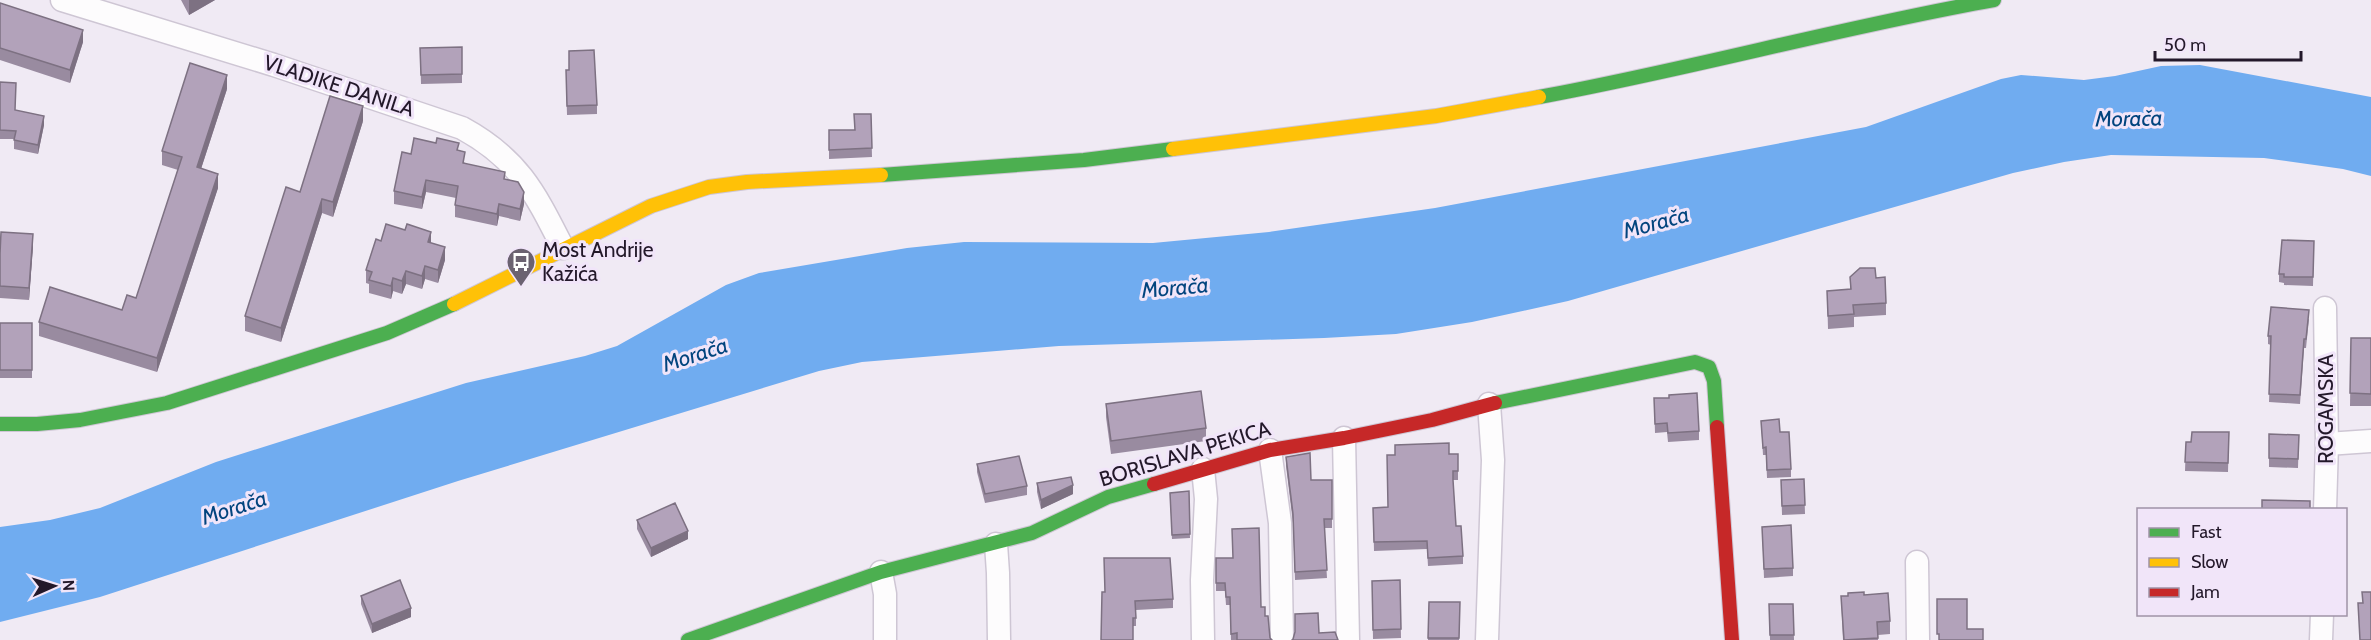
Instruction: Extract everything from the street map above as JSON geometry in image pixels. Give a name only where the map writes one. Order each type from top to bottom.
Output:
[{"type":"main road","points":[[0,424],[37,424],[80,420],[167,403],[212,391],[401,327],[475,294],[563,248],[663,202],[721,185],[1084,160],[1436,116],[1584,90],[1921,13],[1994,0]]},
{"type":"main road","name":"BORISLAVA PEKICA","points":[[688,640],[881,572],[1032,533],[1108,497],[1270,450],[1344,438],[1432,420],[1489,404],[1688,363],[1700,363],[1709,367],[1713,376],[1732,640]]},
{"type":"street","name":"VLADIKE DANILA","points":[[62,0],[274,65],[462,128],[484,140],[507,158],[526,180],[563,248]]},
{"type":"street","name":"ROGAMSKA","points":[[2325,308],[2327,444],[2325,508]]},
{"type":"street","points":[[1487,640],[1493,471],[1489,404]]},
{"type":"street","points":[[1344,438],[1348,640]]},
{"type":"street","points":[[2327,444],[2371,441]]},
{"type":"street","points":[[1270,450],[1280,523],[1282,640]]},
{"type":"street","points":[[1203,469],[1206,499],[1202,580],[1203,640]]},
{"type":"street","points":[[996,544],[999,640]]},
{"type":"street","points":[[1917,562],[1918,640]]},
{"type":"street","points":[[881,572],[885,594],[885,640]]},
{"type":"street","points":[[2321,640],[2322,616]]},
{"type":"water","name":"Morača","points":[[2200,65],[2371,97],[2371,176],[2343,169],[2264,158],[2111,155],[2013,173],[1568,301],[1472,322],[1396,334],[1059,346],[862,362],[819,371],[458,481],[100,597],[0,622],[0,527],[50,520],[100,508],[216,462],[466,383],[585,356],[617,346],[726,285],[759,273],[907,248],[964,242],[1153,243],[1269,232],[1435,208],[1866,127],[2001,79],[2021,75],[2084,80],[2161,66]]},
{"type":"building","points":[[0,3],[83,30],[70,70],[0,48]]},
{"type":"building","points":[[462,47],[462,74],[421,75],[420,48]]},
{"type":"building","points":[[594,50],[597,105],[567,106],[566,70],[569,70],[569,51]]},
{"type":"building","points":[[190,63],[227,75],[197,167],[218,174],[157,358],[39,322],[50,287],[122,310],[127,295],[136,298],[182,157],[162,151]]},
{"type":"building","points":[[0,82],[16,83],[15,110],[44,116],[38,145],[14,140],[16,131],[0,130]]},
{"type":"building","points":[[330,96],[363,106],[333,202],[322,199],[281,328],[245,316],[286,187],[300,192]]},
{"type":"building","points":[[854,114],[871,114],[872,148],[829,150],[829,130],[855,130]]},
{"type":"building","points":[[414,138],[436,143],[437,138],[459,143],[457,150],[465,152],[463,163],[505,172],[504,179],[518,182],[524,192],[520,209],[499,204],[497,214],[455,205],[458,186],[426,180],[422,197],[394,191],[402,152],[411,154]]},
{"type":"building","points":[[386,224],[405,230],[407,224],[431,232],[428,242],[445,247],[438,270],[425,266],[422,276],[406,271],[402,281],[393,278],[391,286],[369,280],[372,272],[366,270],[376,239],[381,241]]},
{"type":"building","points":[[1,232],[33,234],[29,288],[0,286]]},
{"type":"building","points":[[2282,240],[2314,241],[2313,277],[2284,277],[2284,274],[2279,274]]},
{"type":"building","points":[[1860,268],[1875,268],[1876,278],[1885,277],[1886,303],[1853,305],[1854,314],[1828,316],[1827,291],[1851,289],[1850,277]]},
{"type":"building","points":[[2271,307],[2309,310],[2306,339],[2304,339],[2300,395],[2269,394],[2271,336],[2268,336]]},
{"type":"building","points":[[0,323],[32,323],[32,370],[0,370]]},
{"type":"building","points":[[2351,338],[2371,338],[2371,394],[2350,393]]},
{"type":"building","points":[[1201,391],[1206,428],[1111,441],[1106,404]]},
{"type":"building","points":[[1697,393],[1699,431],[1668,433],[1667,423],[1655,424],[1654,398]]},
{"type":"building","points":[[1779,419],[1780,432],[1789,432],[1791,469],[1767,470],[1766,447],[1763,448],[1761,421]]},
{"type":"building","points":[[2192,432],[2229,432],[2228,463],[2185,462],[2186,442],[2191,442]]},
{"type":"building","points":[[2269,434],[2299,435],[2298,459],[2269,458]]},
{"type":"building","points":[[1449,443],[1449,454],[1458,454],[1458,471],[1453,471],[1453,480],[1456,526],[1461,526],[1463,556],[1428,558],[1427,541],[1374,542],[1373,508],[1388,507],[1387,455],[1395,455],[1395,445]]},
{"type":"building","points":[[1310,453],[1311,480],[1332,480],[1332,519],[1324,519],[1327,570],[1295,572],[1293,514],[1286,457]]},
{"type":"building","points":[[1019,456],[1027,486],[985,494],[977,464]]},
{"type":"building","points":[[1071,477],[1073,485],[1041,500],[1037,483]]},
{"type":"building","points":[[1804,479],[1805,505],[1782,506],[1781,480]]},
{"type":"building","points":[[1189,491],[1190,534],[1172,535],[1170,493]]},
{"type":"building","points":[[2262,500],[2310,501],[2310,508],[2262,508]]},
{"type":"building","points":[[675,503],[688,531],[651,548],[637,520]]},
{"type":"building","points":[[1791,525],[1793,568],[1764,569],[1762,527]]},
{"type":"building","points":[[1259,528],[1261,607],[1265,607],[1265,616],[1268,616],[1272,640],[1237,640],[1237,633],[1231,634],[1230,597],[1226,597],[1225,583],[1216,583],[1216,558],[1233,558],[1232,529]]},
{"type":"building","points":[[1104,558],[1170,558],[1173,599],[1135,601],[1136,618],[1133,618],[1133,640],[1101,640],[1102,592],[1105,592]]},
{"type":"building","points":[[400,580],[411,608],[372,624],[361,596]]},
{"type":"building","points":[[1400,580],[1401,629],[1373,630],[1372,581]]},
{"type":"building","points":[[1864,592],[1864,595],[1888,593],[1890,621],[1877,622],[1878,638],[1844,640],[1841,596]]},
{"type":"building","points":[[2362,592],[2371,592],[2371,640],[2360,640],[2358,603],[2363,603]]},
{"type":"building","points":[[1937,599],[1967,599],[1967,629],[1983,629],[1983,640],[1939,640]]},
{"type":"building","points":[[1429,602],[1460,602],[1459,638],[1428,638]]},
{"type":"building","points":[[1769,604],[1793,604],[1794,635],[1770,635]]},
{"type":"building","points":[[1318,613],[1319,633],[1335,632],[1338,640],[1292,640],[1295,632],[1295,614]]},
{"type":"traffic: fast","points":[[1539,97],[1994,0]]},
{"type":"traffic: fast","points":[[881,175],[1084,160],[1173,149]]},
{"type":"traffic: fast","points":[[0,424],[37,424],[80,420],[167,403],[387,333],[454,304]]},
{"type":"traffic: fast","points":[[1495,403],[1695,362],[1709,367],[1714,381],[1717,427]]},
{"type":"traffic: fast","points":[[688,640],[881,572],[1032,533],[1108,497],[1154,484]]},
{"type":"traffic: slow","points":[[1173,149],[1436,116],[1539,97]]},
{"type":"traffic: slow","points":[[454,304],[651,206],[709,187],[747,182],[881,175]]},
{"type":"traffic: jam","points":[[1154,484],[1270,450],[1432,420],[1495,403]]},
{"type":"traffic: jam","points":[[1717,427],[1732,640]]},
{"type":"place","name":"Most Andrije Kažića","points":[[521,288]]}]
